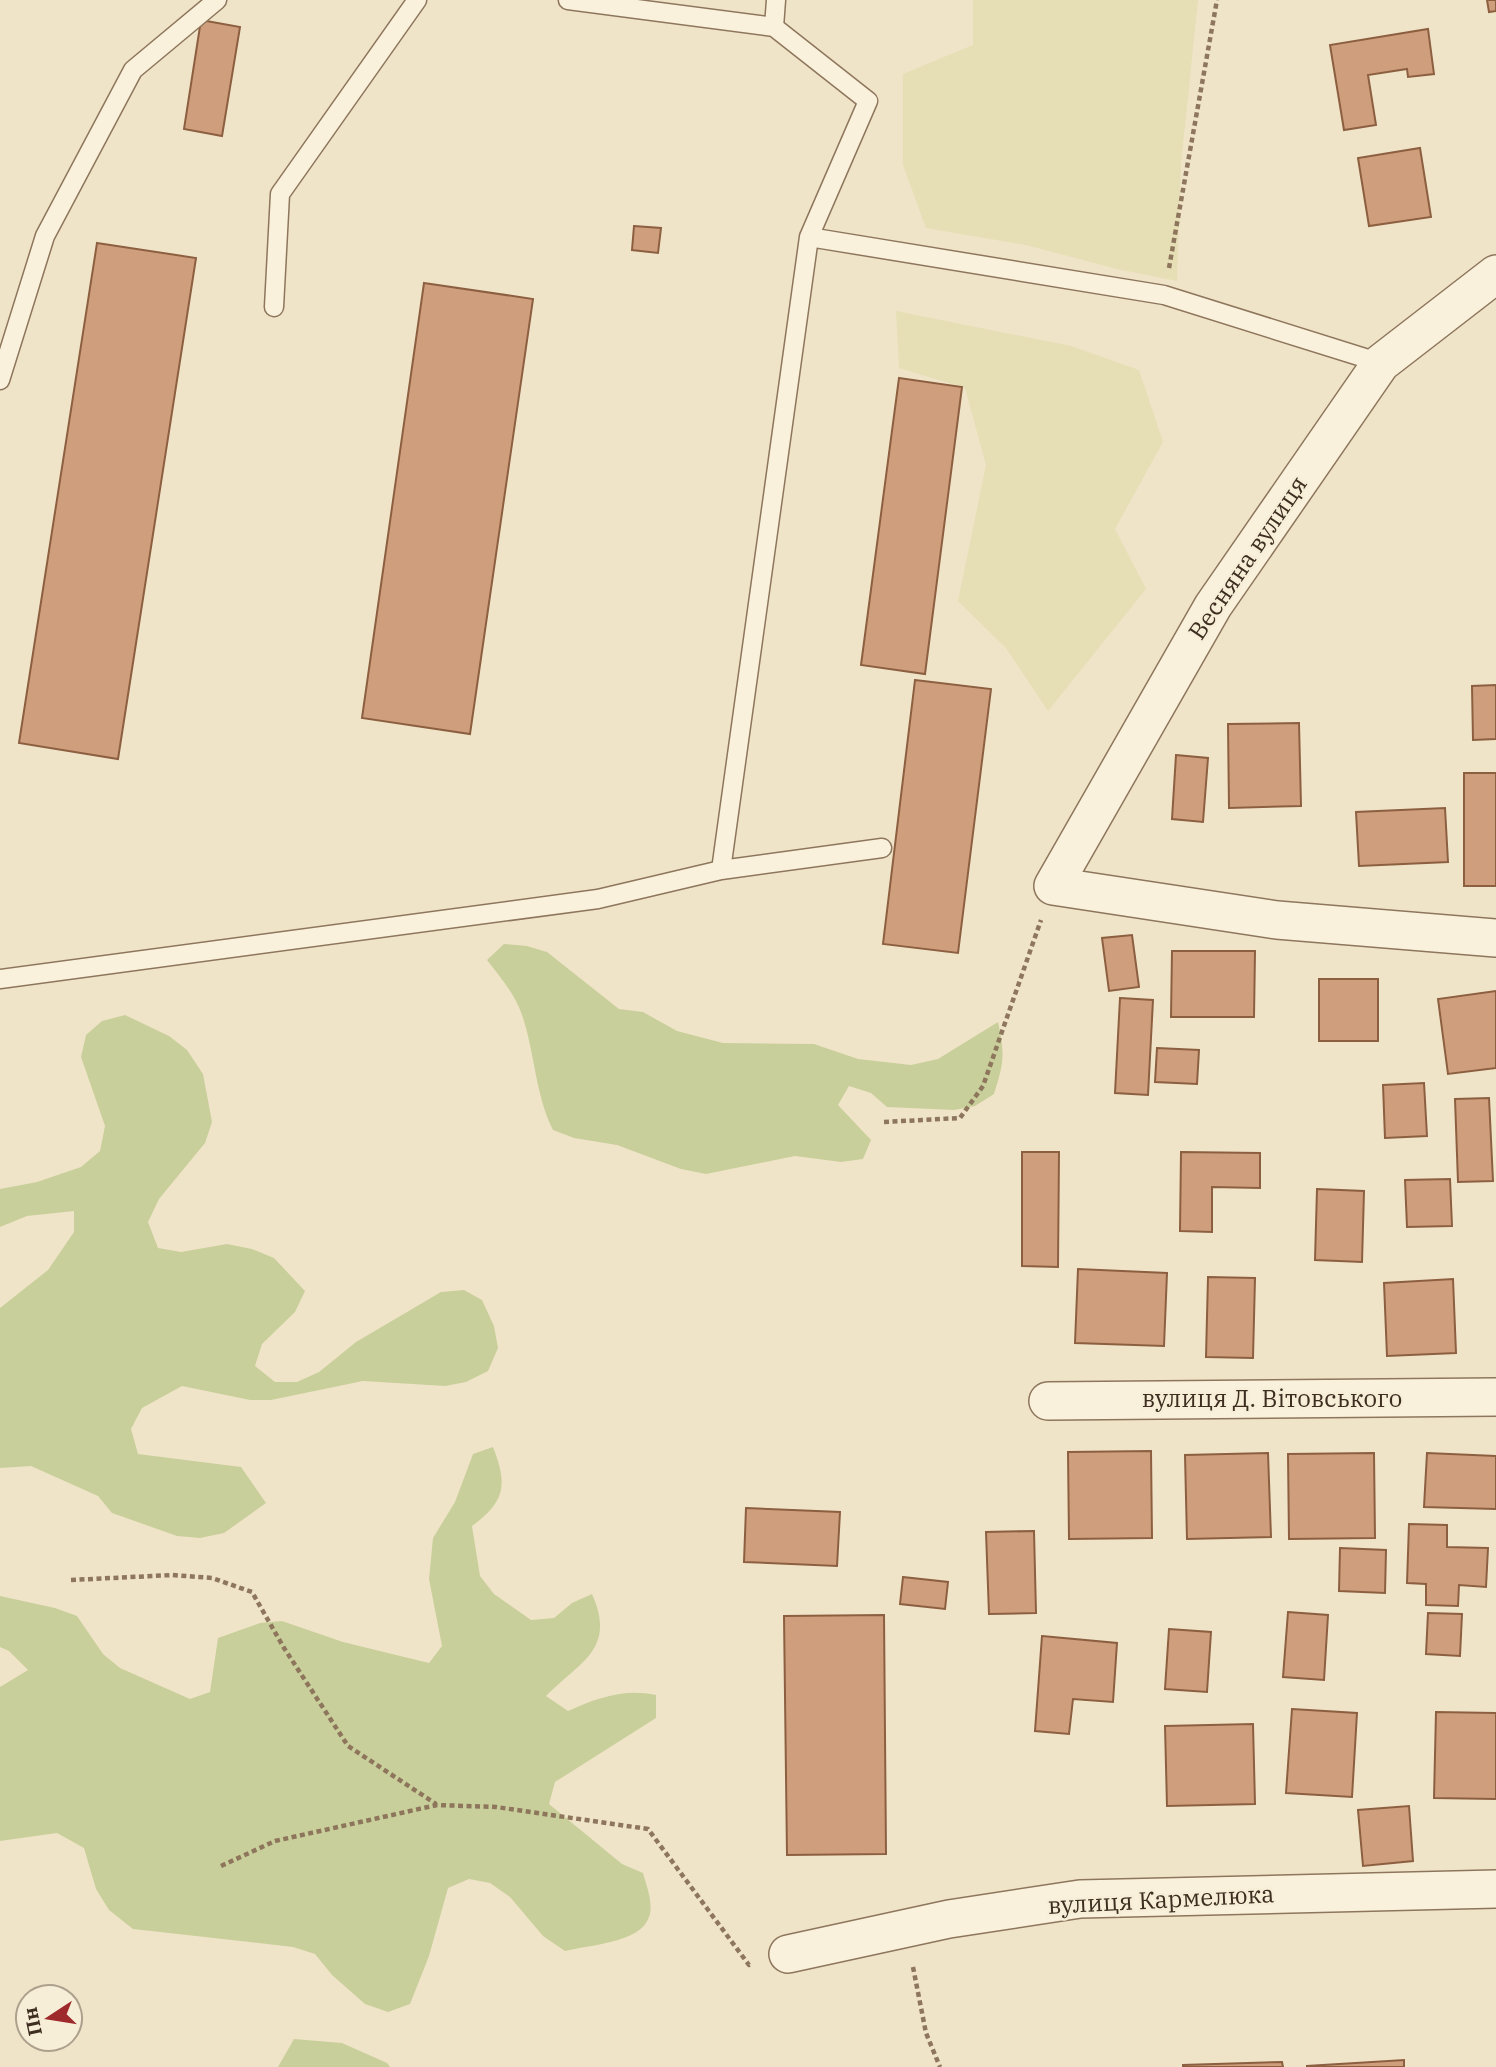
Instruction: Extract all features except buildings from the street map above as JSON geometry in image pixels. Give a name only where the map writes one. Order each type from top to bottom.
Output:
[{"type":"street","name":"Весняна вулиця","points":[[1053,886],[1213,606],[1381,363],[1496,274]]},
{"type":"street","points":[[1053,886],[1277,920],[1496,938]]},
{"type":"street","name":"вулиця Д. Вітовського","points":[[1048,1401],[1496,1397]]},
{"type":"street","name":"вулиця Кармелюка","points":[[788,1954],[906,1929],[1080,1899],[1496,1889]]},
{"type":"lane","points":[[0,380],[45,236],[133,70],[217,0]]},
{"type":"lane","points":[[274,307],[281,194],[417,0]]},
{"type":"lane","points":[[568,0],[612,3],[774,27],[868,101],[809,237],[721,870]]},
{"type":"lane","points":[[774,27],[776,0]]},
{"type":"lane","points":[[809,237],[1164,295],[1381,363]]},
{"type":"lane","points":[[0,979],[598,899],[721,870],[882,848]]},
{"type":"path","points":[[1164,295],[1217,0]]},
{"type":"path","points":[[884,1122],[960,1118],[983,1086],[1053,886]]},
{"type":"path","points":[[71,1580],[172,1574],[212,1578],[252,1592],[284,1648],[348,1746],[437,1805]]},
{"type":"path","points":[[220,1866],[275,1841],[437,1805],[496,1807],[648,1829],[749,1965],[788,1954]]},
{"type":"path","points":[[906,1929],[926,2033],[940,2067]]},
{"type":"shaded area","points":[[973,0],[1198,0],[1181,164],[1177,281],[1117,269],[1026,245],[926,228],[903,165],[903,74],[973,45]]},
{"type":"shaded area","points":[[896,311],[1071,346],[1139,370],[1163,442],[1115,529],[1146,589],[1048,711],[1006,648],[958,601],[986,465],[965,388],[899,368]]},
{"type":"green space","points":[[504,944],[527,946],[547,952],[619,1009],[643,1012],[677,1031],[723,1043],[814,1044],[858,1059],[911,1065],[938,1059],[998,1022],[1002,1042],[1000,1074],[994,1094],[975,1106],[954,1110],[887,1107],[871,1093],[849,1086],[838,1105],[871,1140],[863,1159],[841,1162],[795,1156],[706,1174],[681,1169],[617,1145],[574,1138],[553,1130],[542,1102],[519,1007],[487,960]]},
{"type":"green space","points":[[125,1015],[169,1036],[187,1050],[203,1074],[212,1122],[205,1143],[159,1199],[148,1222],[158,1248],[181,1252],[227,1244],[252,1249],[274,1258],[305,1291],[295,1312],[262,1344],[255,1366],[275,1382],[297,1382],[319,1372],[356,1342],[441,1292],[464,1290],[482,1300],[494,1326],[498,1348],[488,1371],[466,1382],[445,1386],[363,1381],[271,1400],[250,1400],[182,1386],[142,1408],[131,1429],[138,1454],[241,1467],[266,1503],[224,1533],[200,1538],[177,1536],[112,1513],[98,1496],[31,1466],[0,1468],[0,1308],[48,1270],[74,1232],[74,1211],[27,1216],[0,1227],[0,1189],[37,1182],[81,1167],[100,1151],[105,1126],[81,1057],[86,1035],[102,1021]]},
{"type":"green space","points":[[493,1447],[501,1472],[500,1492],[491,1509],[472,1526],[480,1576],[494,1594],[531,1620],[554,1618],[572,1603],[592,1594],[599,1613],[600,1629],[591,1653],[546,1696],[568,1711],[589,1702],[622,1694],[656,1695],[656,1718],[555,1782],[549,1804],[622,1864],[643,1873],[651,1906],[644,1926],[625,1938],[565,1951],[543,1936],[510,1897],[490,1883],[469,1879],[448,1888],[429,1956],[410,2004],[388,2012],[365,2004],[332,1975],[315,1954],[293,1947],[133,1929],[109,1910],[96,1889],[84,1848],[57,1833],[0,1841],[0,1687],[28,1670],[9,1651],[0,1647],[0,1596],[55,1608],[77,1616],[103,1654],[120,1668],[190,1699],[210,1692],[218,1638],[260,1623],[282,1621],[343,1642],[429,1663],[442,1646],[429,1579],[433,1538],[455,1502],[473,1454]]},
{"type":"green space","points":[[294,2039],[342,2043],[387,2063],[390,2067],[278,2067]]}]
